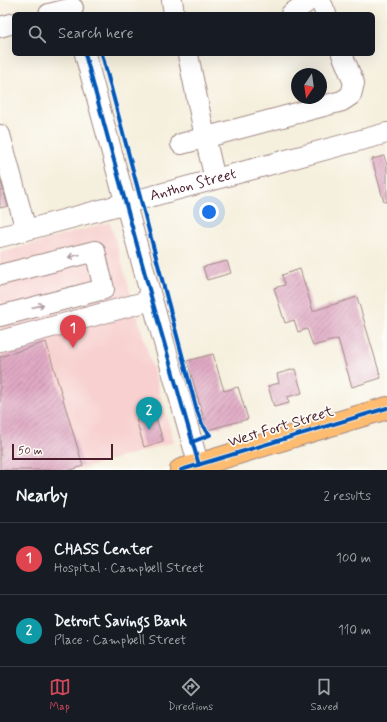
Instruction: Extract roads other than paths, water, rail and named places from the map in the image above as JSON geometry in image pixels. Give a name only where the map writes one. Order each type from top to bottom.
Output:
[{"type":"main road","name":"West Fort Street","points":[[193,468],[387,408]]},
{"type":"street","points":[[172,0],[174,12]]},
{"type":"street","points":[[294,12],[310,0]]},
{"type":"street","points":[[320,0],[325,12]]},
{"type":"street","points":[[56,12],[73,7]]},
{"type":"street","points":[[0,27],[12,24]]},
{"type":"street","points":[[86,56],[152,300],[193,468]]},
{"type":"street","points":[[193,56],[205,138],[215,179]]},
{"type":"street","points":[[181,144],[342,101],[351,95],[354,83],[343,56]]},
{"type":"street","name":"Anthon Street","points":[[0,237],[387,133]]},
{"type":"street","points":[[0,135],[26,230]]},
{"type":"street","points":[[0,275],[95,251],[104,289],[0,316]]},
{"type":"street","points":[[0,341],[152,300]]},
{"type":"place","name":"CHASS Center","points":[[73,348]]},
{"type":"place","name":"Detroit Savings Bank","points":[[149,430]]}]
